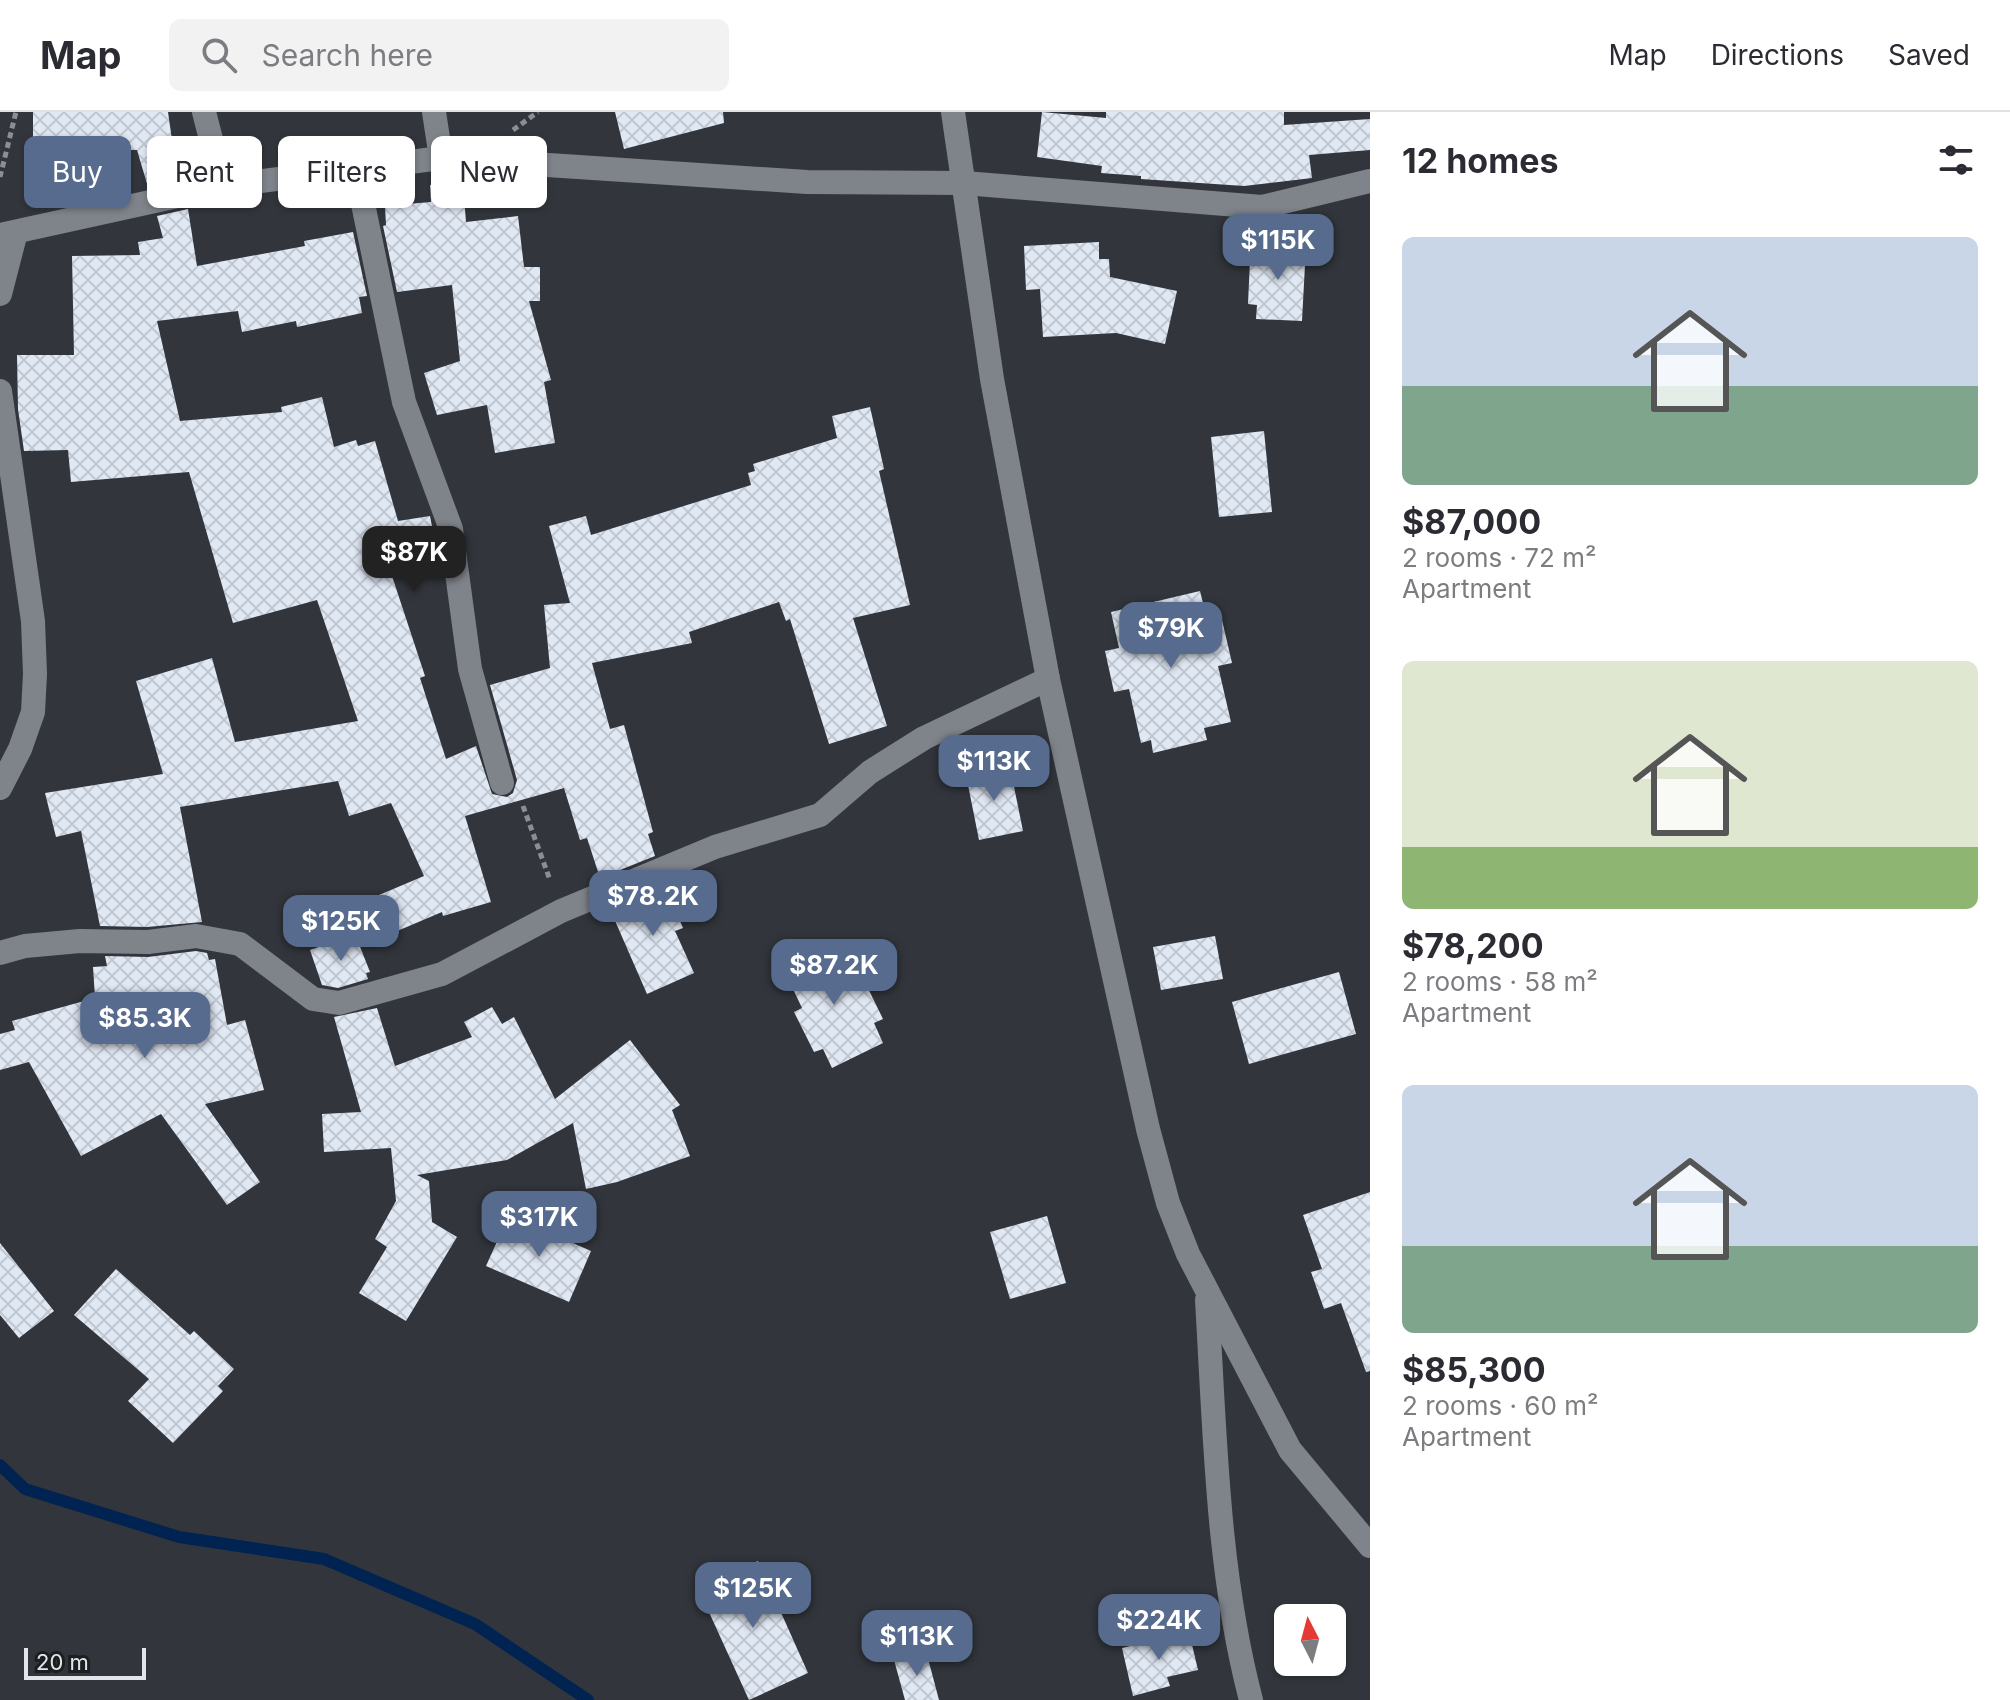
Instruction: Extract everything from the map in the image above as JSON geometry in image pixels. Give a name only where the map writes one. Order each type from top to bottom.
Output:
[{"type":"street","points":[[204,112],[210,136]]},
{"type":"street","points":[[434,112],[438,136]]},
{"type":"street","points":[[953,112],[992,379],[1048,679],[1148,1129],[1168,1203],[1206,1290],[1290,1450],[1370,1546]]},
{"type":"street","points":[[547,165],[807,182],[964,183],[1262,207],[1370,181]]},
{"type":"street","points":[[0,294],[8,234],[147,203]]},
{"type":"street","points":[[364,208],[404,402],[451,529],[470,669],[502,783]]},
{"type":"street","points":[[0,391],[2,430],[33,621],[35,674],[33,712],[20,749],[0,788]]},
{"type":"street","points":[[0,953],[25,946],[80,941],[148,942],[196,936],[240,944],[313,999],[339,1003],[442,974],[561,911],[715,847],[820,815],[870,772],[924,738],[1048,679]]},
{"type":"street","points":[[1206,1290],[1218,1491],[1233,1633],[1251,1700]]},
{"type":"path","points":[[0,177],[16,112]]},
{"type":"path","points":[[502,783],[523,806],[561,911]]},
{"type":"building","points":[[33,112],[168,112],[171,136],[147,136],[147,184],[137,150],[131,150],[131,136],[33,136]]},
{"type":"building","points":[[615,112],[723,112],[724,123],[624,149]]},
{"type":"building","points":[[1042,112],[1106,118],[1106,112],[1284,112],[1284,125],[1370,119],[1370,150],[1309,155],[1312,178],[1244,186],[1141,179],[1141,176],[1101,173],[1102,166],[1037,157]]},
{"type":"building","points":[[431,202],[431,208],[465,208],[466,222],[518,216],[524,267],[540,267],[540,301],[529,301],[551,380],[544,382],[555,443],[495,453],[487,405],[437,415],[424,373],[460,361],[452,285],[397,292],[383,226],[386,225],[385,208],[415,208],[415,203]]},
{"type":"building","points":[[188,209],[197,266],[305,246],[304,241],[353,232],[367,296],[359,297],[362,313],[297,327],[296,321],[242,332],[238,311],[157,321],[180,421],[282,412],[281,407],[322,397],[334,447],[356,440],[358,446],[375,441],[398,521],[430,516],[440,568],[392,576],[425,676],[420,678],[446,759],[476,746],[492,794],[507,797],[513,793],[517,780],[490,685],[550,668],[544,605],[570,603],[549,526],[586,516],[591,535],[751,485],[748,473],[755,471],[753,464],[837,438],[832,416],[870,407],[884,469],[879,471],[910,605],[853,618],[887,726],[829,744],[790,619],[786,621],[779,602],[689,632],[692,643],[592,663],[610,729],[624,725],[653,832],[648,834],[655,856],[600,878],[587,838],[580,840],[564,788],[465,816],[491,902],[443,916],[442,912],[369,943],[353,906],[424,876],[391,803],[349,816],[338,781],[180,807],[202,922],[147,927],[100,926],[81,831],[56,837],[45,793],[163,774],[136,681],[212,658],[235,742],[358,721],[317,600],[233,623],[189,472],[71,482],[68,450],[24,451],[18,409],[17,355],[74,355],[72,256],[140,255],[138,242],[163,238],[157,216]]},
{"type":"building","points":[[1099,242],[1099,259],[1109,259],[1110,277],[1177,291],[1165,344],[1116,333],[1043,337],[1040,289],[1026,290],[1024,246]]},
{"type":"building","points":[[1260,243],[1306,246],[1302,321],[1256,319],[1257,305],[1248,304],[1250,260],[1259,260]]},
{"type":"building","points":[[1264,431],[1272,512],[1219,517],[1211,437]]},
{"type":"building","points":[[1200,591],[1208,623],[1222,620],[1232,663],[1218,666],[1231,722],[1204,728],[1207,740],[1153,753],[1151,740],[1141,743],[1129,689],[1114,692],[1105,651],[1119,648],[1111,612]]},
{"type":"building","points":[[1010,767],[1023,831],[979,840],[966,775]]},
{"type":"building","points":[[664,884],[683,928],[675,931],[694,973],[647,994],[609,907]]},
{"type":"building","points":[[355,934],[370,972],[366,973],[368,979],[338,988],[322,985],[310,950]]},
{"type":"building","points":[[1215,936],[1223,979],[1161,990],[1153,947]]},
{"type":"building","points":[[834,943],[854,983],[863,978],[883,1019],[874,1023],[883,1043],[832,1068],[823,1049],[814,1052],[794,1012],[802,1008],[783,968]]},
{"type":"building","points":[[196,951],[207,953],[209,960],[215,959],[227,1025],[245,1020],[264,1090],[205,1104],[260,1182],[227,1205],[161,1114],[81,1156],[29,1062],[0,1070],[0,1034],[15,1030],[12,1021],[95,998],[93,967],[107,966],[105,956],[148,957]]},
{"type":"building","points":[[1339,972],[1356,1034],[1249,1064],[1232,1002]]},
{"type":"building","points":[[492,1007],[502,1024],[514,1017],[555,1099],[630,1040],[680,1105],[672,1110],[690,1156],[617,1182],[586,1189],[573,1123],[507,1160],[417,1175],[429,1181],[432,1222],[457,1237],[406,1321],[359,1293],[387,1247],[375,1239],[396,1201],[391,1148],[324,1152],[322,1114],[361,1112],[334,1017],[377,1008],[395,1066],[472,1037],[464,1022]]},
{"type":"building","points":[[1370,1192],[1370,1371],[1366,1372],[1341,1303],[1324,1309],[1311,1272],[1322,1269],[1303,1215]]},
{"type":"building","points":[[509,1215],[591,1251],[569,1302],[486,1266]]},
{"type":"building","points":[[1047,1216],[1066,1283],[1010,1299],[990,1232]]},
{"type":"building","points":[[0,1243],[54,1311],[19,1338],[0,1315]]},
{"type":"building","points":[[116,1269],[190,1335],[194,1331],[234,1369],[218,1386],[223,1391],[173,1443],[128,1401],[149,1379],[74,1315]]},
{"type":"building","points":[[758,1561],[808,1673],[749,1700],[698,1588]]},
{"type":"building","points":[[1189,1632],[1198,1670],[1167,1677],[1170,1686],[1133,1696],[1122,1648]]},
{"type":"building","points":[[926,1651],[939,1700],[905,1700],[894,1660]]},
{"type":"waterway","points":[[0,1465],[25,1489],[179,1537],[324,1559],[475,1624],[588,1700]]}]
